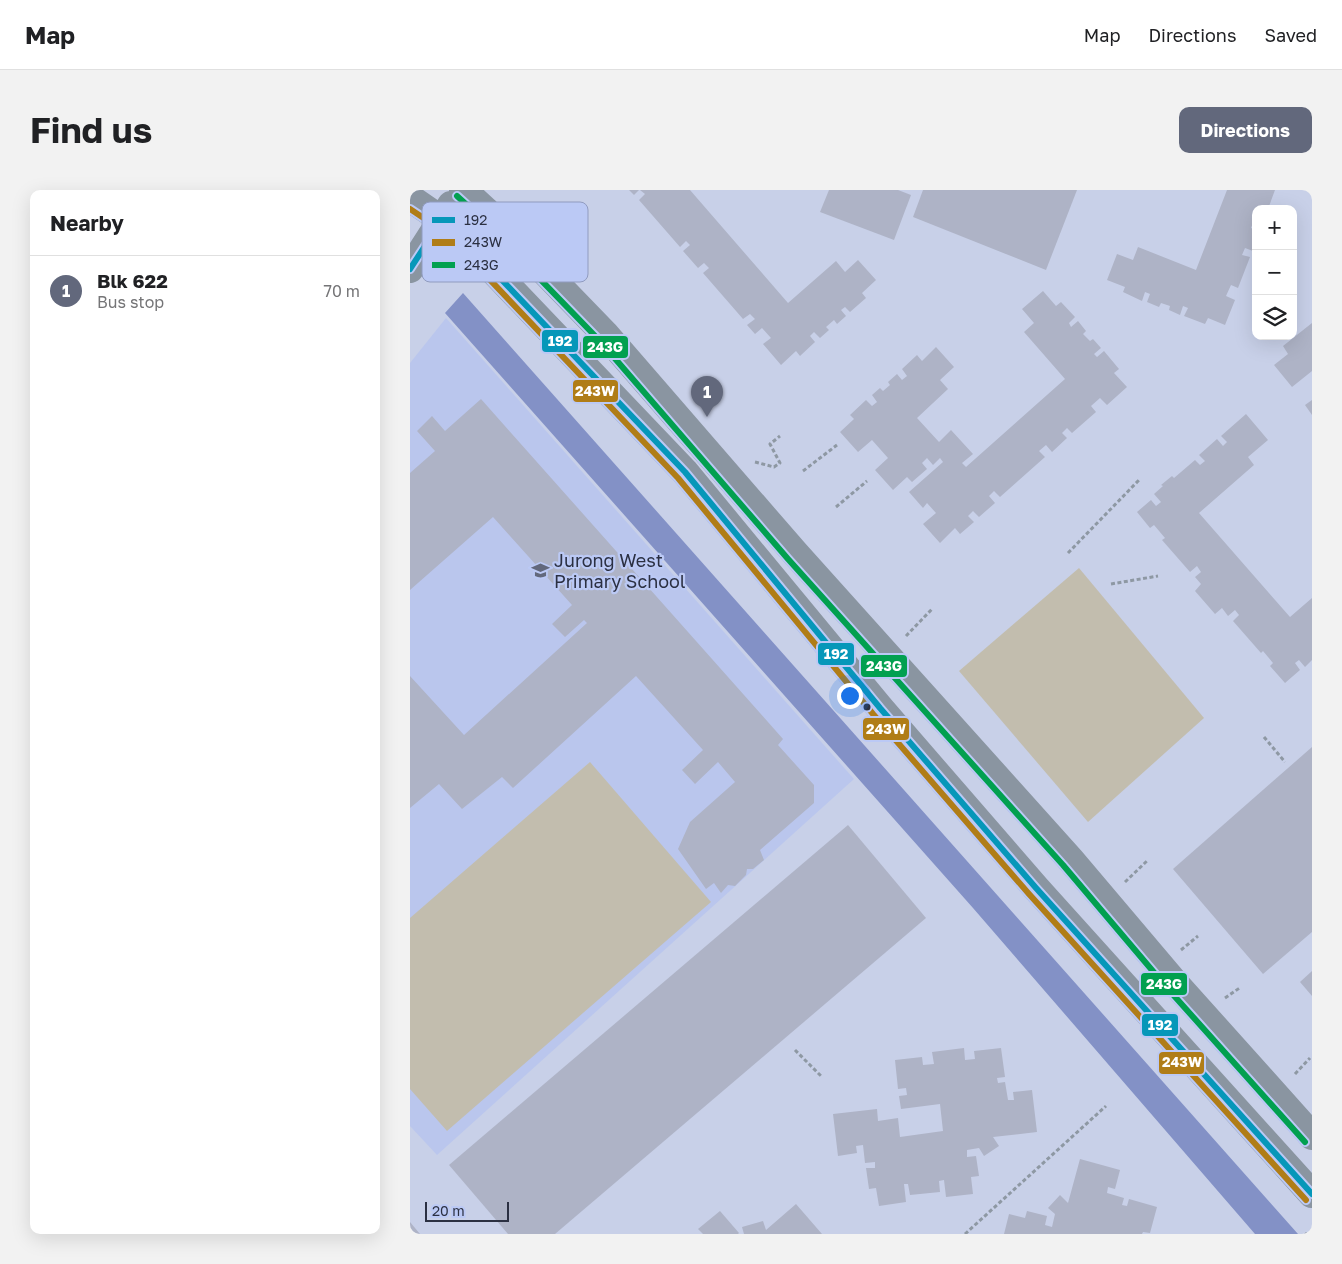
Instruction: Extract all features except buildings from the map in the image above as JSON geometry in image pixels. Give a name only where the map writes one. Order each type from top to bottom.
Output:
[{"type":"street","points":[[454,202],[462,190],[476,202]]},
{"type":"street","points":[[410,198],[422,206]]},
{"type":"street","points":[[410,269],[422,251]]},
{"type":"street","points":[[504,282],[685,472],[880,708],[1036,888],[1312,1194]]},
{"type":"street","points":[[555,282],[605,334],[796,553],[1063,852],[1175,983],[1312,1136]]},
{"type":"path","points":[[754,462],[774,467],[780,463],[770,444],[780,436]]},
{"type":"path","points":[[803,472],[837,446]]},
{"type":"path","points":[[1068,554],[1139,480]]},
{"type":"path","points":[[836,507],[867,481]]},
{"type":"path","points":[[1111,584],[1158,576]]},
{"type":"path","points":[[911,630],[933,608]]},
{"type":"path","points":[[1264,737],[1285,762]]},
{"type":"path","points":[[1130,877],[1148,860]]},
{"type":"path","points":[[1185,946],[1198,936]]},
{"type":"path","points":[[1229,995],[1241,987]]},
{"type":"path","points":[[795,1050],[822,1077]]},
{"type":"path","points":[[1297,1072],[1310,1058]]},
{"type":"path","points":[[965,1234],[1106,1106]]},
{"type":"shaded area","points":[[463,293],[1298,1234],[1255,1234],[973,908],[445,313]]},
{"type":"shaded area","name":"Jurong West Primary School","points":[[446,318],[854,779],[437,1155],[410,1126],[410,363]]},
{"type":"shaded area","points":[[1079,568],[1204,718],[1088,822],[959,671]]},
{"type":"shaded area","points":[[590,762],[711,902],[447,1131],[410,1089],[410,918]]},
{"type":"transit line","name":"243G","points":[[457,196],[464,202]]},
{"type":"transit line","name":"243W","points":[[410,209],[422,217]]},
{"type":"transit line","name":"192","points":[[410,269],[422,251]]},
{"type":"transit line","name":"243W","points":[[492,282],[678,478],[873,714],[1029,894],[1306,1200]]},
{"type":"transit line","name":"192","points":[[504,282],[685,472],[880,708],[1036,888],[1312,1194]]},
{"type":"transit line","name":"243G","points":[[543,282],[599,340],[788,559],[1063,865],[1168,989],[1305,1142]]},
{"type":"place","name":"Blk 622","points":[[707,417]]},
{"type":"place","name":"Jurong West Primary School","points":[[540,571]]}]
